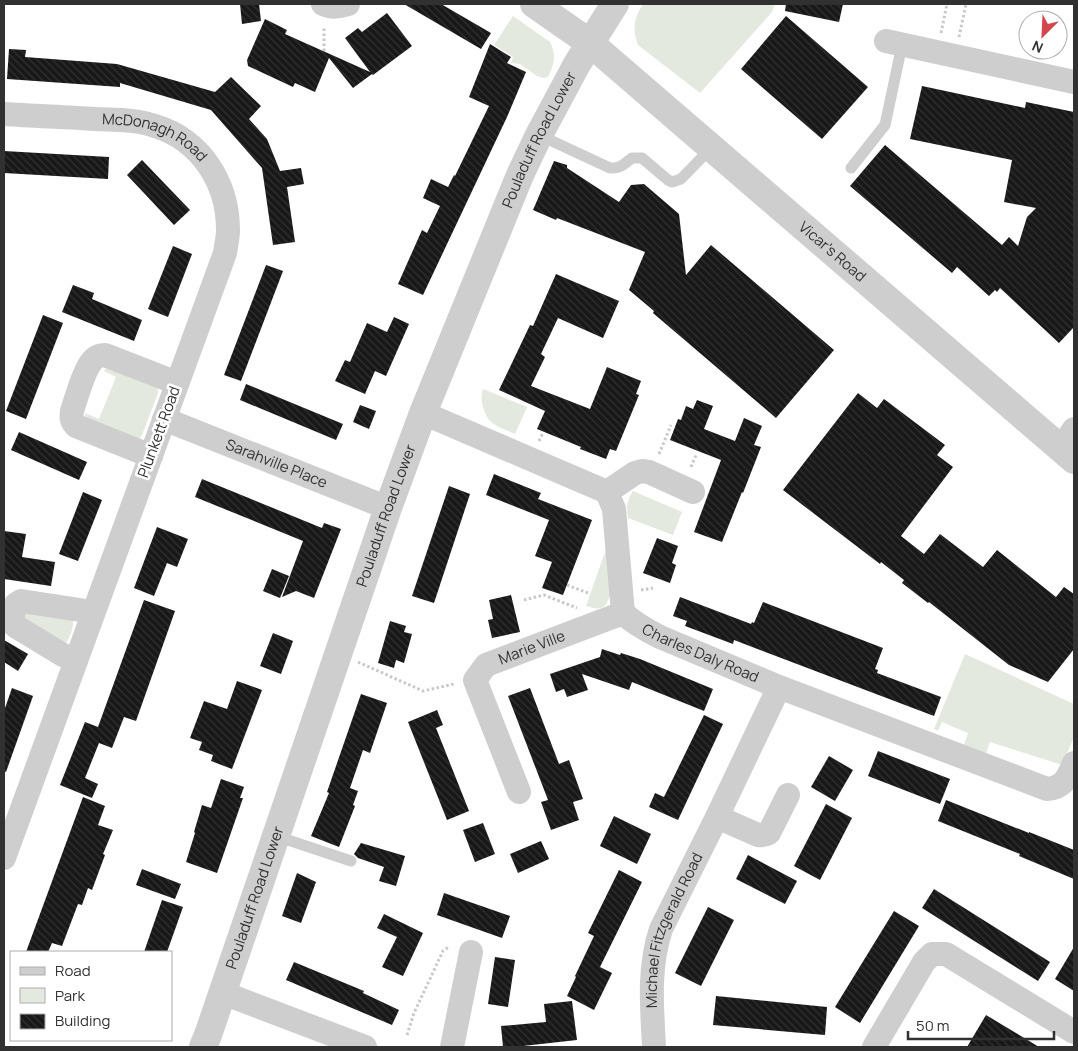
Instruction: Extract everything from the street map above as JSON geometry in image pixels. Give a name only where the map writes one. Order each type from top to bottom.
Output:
[{"type":"street","points":[[323,4],[329,7],[348,4]]},
{"type":"street","name":"Vicar's Road","points":[[534,4],[590,43],[711,148],[1070,446]]},
{"type":"street","name":"Pouladuff Road Lower","points":[[203,1047],[388,508],[423,413],[520,175],[573,71],[615,4]]},
{"type":"street","points":[[894,43],[1074,82]]},
{"type":"street","name":"McDonagh Road","points":[[4,114],[140,122],[177,135],[188,142],[204,157],[220,186],[225,203],[228,230],[225,253]]},
{"type":"street","name":"Plunkett Road","points":[[4,858],[10,824],[76,660],[225,253]]},
{"type":"street","points":[[151,456],[76,426],[72,422],[72,411],[88,366],[99,355],[105,355],[177,383]]},
{"type":"street","points":[[423,413],[607,492],[614,509],[623,613]]},
{"type":"street","name":"Sarahville Place","points":[[164,419],[388,508]]},
{"type":"street","points":[[607,492],[635,472],[642,471],[649,472],[693,492]]},
{"type":"street","points":[[76,660],[63,655],[15,626],[12,617],[16,604],[21,601],[93,612]]},
{"type":"street","name":"Marie Ville","points":[[475,680],[486,665],[623,613]]},
{"type":"street","name":"Charles Daly Road","points":[[623,613],[632,621],[660,637],[779,687],[1047,789],[1055,789],[1062,784],[1068,777],[1074,764]]},
{"type":"street","points":[[475,680],[519,792]]},
{"type":"street","name":"Michael Fitzgerald Road","points":[[654,1047],[652,987],[655,946],[661,929],[779,687]]},
{"type":"street","points":[[717,817],[762,836],[769,833],[788,795]]},
{"type":"street","points":[[452,1047],[471,952]]},
{"type":"street","points":[[874,1047],[924,962],[932,954],[946,954],[1074,1032]]},
{"type":"street","points":[[222,993],[365,1047]]},
{"type":"lane","points":[[851,168],[885,125],[894,43]]},
{"type":"lane","points":[[539,135],[610,168],[622,167],[632,158],[642,158],[672,182],[681,180],[711,148]]},
{"type":"lane","points":[[276,836],[351,861]]},
{"type":"path","points":[[941,37],[947,4]]},
{"type":"path","points":[[959,40],[966,4]]},
{"type":"path","points":[[659,454],[671,425]]},
{"type":"path","points":[[691,467],[696,455]]},
{"type":"path","points":[[567,585],[588,593]]},
{"type":"path","points":[[524,600],[544,595],[582,610]]},
{"type":"path","points":[[339,653],[423,692],[475,680]]},
{"type":"green space","points":[[643,4],[775,4],[772,12],[700,93],[638,45],[635,24]]},
{"type":"green space","points":[[513,16],[550,42],[554,60],[548,77],[537,76],[520,64],[511,63],[513,57],[494,45]]},
{"type":"green space","points":[[107,367],[157,385],[158,393],[140,438],[136,439],[86,418],[85,413],[99,419],[116,377],[104,371]]},
{"type":"green space","points":[[483,389],[527,407],[515,434],[492,423],[486,415],[482,404]]},
{"type":"green space","points":[[633,491],[682,512],[673,535],[628,518],[629,497]]},
{"type":"green space","points":[[609,541],[610,595],[607,603],[602,608],[591,608],[586,606]]},
{"type":"green space","points":[[21,612],[73,619],[68,640],[64,645],[26,629]]},
{"type":"green space","points":[[965,654],[1074,704],[1074,737],[1062,765],[990,742],[986,753],[965,747],[968,733],[942,722],[938,731],[934,729]]},
{"type":"building","points":[[240,4],[259,4],[261,21],[242,24]]},
{"type":"building","points":[[404,4],[441,4],[491,33],[481,49]]},
{"type":"building","points":[[786,4],[843,4],[839,22],[785,11]]},
{"type":"building","points":[[387,13],[412,46],[353,88],[329,58],[315,92],[295,83],[293,87],[248,66],[247,60],[265,19],[287,30],[285,34],[370,72],[345,38],[358,28],[362,32]]},
{"type":"building","points":[[786,16],[868,87],[822,139],[741,69]]},
{"type":"building","points":[[490,44],[511,57],[507,63],[526,72],[507,117],[423,295],[398,284],[422,230],[427,233],[440,206],[423,198],[431,179],[448,187],[489,106],[469,97]]},
{"type":"building","points":[[9,49],[26,50],[25,57],[117,64],[215,92],[231,77],[261,106],[249,119],[267,139],[280,171],[301,168],[304,184],[287,187],[295,242],[273,245],[262,168],[211,110],[120,83],[120,87],[7,79]]},
{"type":"building","points":[[922,86],[1025,108],[1026,102],[1074,112],[1074,327],[1059,343],[1000,288],[989,296],[957,267],[952,273],[850,186],[885,145],[1002,245],[1009,237],[1018,246],[1027,217],[1036,208],[1004,202],[1012,160],[910,139]]},
{"type":"building","points":[[4,151],[109,157],[108,179],[4,173]]},
{"type":"building","points":[[142,160],[190,210],[174,225],[127,175]]},
{"type":"building","points":[[554,161],[567,165],[567,168],[619,202],[631,185],[644,184],[679,214],[686,275],[711,245],[834,350],[776,418],[653,313],[654,311],[629,290],[645,252],[533,210]]},
{"type":"building","points":[[173,246],[192,254],[168,317],[148,309]]},
{"type":"building","points":[[266,265],[283,271],[241,381],[224,375]]},
{"type":"building","points":[[556,274],[619,301],[603,338],[558,318],[541,354],[545,357],[531,386],[590,409],[607,367],[641,381],[636,394],[639,395],[616,451],[610,449],[606,459],[537,429],[545,411],[499,390],[530,325],[533,326]]},
{"type":"building","points":[[73,285],[94,293],[92,299],[142,320],[134,341],[62,312]]},
{"type":"building","points":[[43,315],[63,323],[26,419],[6,411]]},
{"type":"building","points":[[394,317],[409,324],[386,376],[375,371],[365,394],[335,381],[345,360],[350,362],[367,323],[387,332]]},
{"type":"building","points":[[246,384],[343,424],[336,440],[240,400]]},
{"type":"building","points":[[858,393],[877,408],[884,399],[945,445],[937,455],[953,467],[901,536],[924,554],[940,534],[983,567],[997,550],[1056,597],[1064,587],[1074,594],[1074,649],[1048,682],[1009,665],[902,583],[904,580],[881,562],[880,564],[783,490]]},
{"type":"building","points":[[697,400],[713,406],[704,429],[735,441],[744,418],[762,426],[754,445],[761,447],[722,542],[694,532],[721,460],[670,440],[678,419],[681,420],[686,406],[693,409]]},
{"type":"building","points":[[360,405],[376,411],[369,429],[353,422]]},
{"type":"building","points":[[19,432],[87,462],[79,480],[11,450]]},
{"type":"building","points":[[494,474],[541,493],[538,499],[592,520],[563,595],[542,588],[552,562],[535,556],[549,520],[486,495]]},
{"type":"building","points":[[202,479],[322,528],[324,523],[341,529],[314,598],[296,591],[282,597],[303,541],[195,497]]},
{"type":"building","points":[[449,486],[470,494],[434,603],[412,596]]},
{"type":"building","points":[[83,492],[102,500],[78,561],[59,554]]},
{"type":"building","points":[[157,527],[188,539],[177,567],[167,563],[154,596],[134,588]]},
{"type":"building","points":[[4,531],[26,534],[22,557],[55,562],[51,586],[4,579]]},
{"type":"building","points":[[657,538],[678,546],[672,563],[676,565],[670,583],[643,573]]},
{"type":"building","points":[[272,569],[289,576],[280,598],[263,591]]},
{"type":"building","points":[[511,595],[520,632],[492,638],[488,620],[493,619],[489,600]]},
{"type":"building","points":[[680,597],[751,624],[752,622],[754,623],[763,602],[883,648],[875,669],[878,670],[877,673],[941,697],[934,716],[734,640],[733,644],[685,626],[687,621],[673,616]]},
{"type":"building","points":[[144,600],[175,611],[136,721],[124,717],[112,748],[99,743],[85,778],[98,784],[92,798],[60,785],[85,722],[98,727]]},
{"type":"building","points":[[390,621],[406,626],[404,632],[412,634],[404,663],[396,660],[394,668],[378,663]]},
{"type":"building","points":[[273,633],[293,641],[281,674],[260,666]]},
{"type":"building","points":[[4,640],[28,654],[18,671],[4,662]]},
{"type":"building","points":[[602,649],[640,659],[713,689],[704,711],[632,682],[629,690],[582,674],[588,690],[567,697],[564,689],[556,692],[550,674],[600,657]]},
{"type":"building","points":[[237,681],[262,690],[232,769],[211,761],[213,755],[199,750],[202,742],[190,738],[204,701],[227,709]]},
{"type":"building","points":[[12,688],[33,696],[6,772],[4,771],[4,711]]},
{"type":"building","points":[[530,688],[559,764],[569,760],[583,799],[573,802],[579,820],[551,830],[541,802],[548,800],[508,696]]},
{"type":"building","points":[[361,694],[387,703],[370,753],[363,750],[350,788],[358,791],[353,805],[355,806],[339,847],[311,836],[329,793],[327,792]]},
{"type":"building","points":[[437,710],[443,725],[436,728],[469,811],[447,820],[408,722]]},
{"type":"building","points":[[704,715],[723,724],[678,820],[649,807],[655,793],[664,797]]},
{"type":"building","points":[[878,751],[950,779],[940,804],[868,776]]},
{"type":"building","points":[[829,756],[853,770],[835,801],[811,787]]},
{"type":"building","points":[[221,779],[244,787],[240,798],[243,798],[217,873],[186,862],[202,805],[211,808]]},
{"type":"building","points":[[83,797],[105,806],[98,825],[113,830],[103,854],[105,855],[92,890],[88,888],[82,905],[78,904],[62,946],[52,943],[48,951],[26,951]]},
{"type":"building","points":[[946,800],[1074,850],[1074,879],[1019,856],[1020,854],[938,821]]},
{"type":"building","points":[[826,804],[852,818],[820,880],[794,866]]},
{"type":"building","points":[[614,816],[651,834],[637,864],[600,846]]},
{"type":"building","points":[[483,823],[495,854],[475,862],[463,830]]},
{"type":"building","points":[[541,841],[549,859],[518,873],[510,854]]},
{"type":"building","points":[[361,843],[405,856],[396,886],[379,881],[384,867],[358,858],[354,854]]},
{"type":"building","points":[[748,855],[797,881],[785,904],[736,879]]},
{"type":"building","points":[[142,869],[181,884],[175,899],[136,885]]},
{"type":"building","points":[[619,870],[642,882],[600,967],[612,973],[594,1010],[567,996],[594,936],[588,933]]},
{"type":"building","points":[[297,873],[316,882],[301,923],[282,916]]},
{"type":"building","points":[[934,889],[1050,962],[1038,981],[922,908]]},
{"type":"building","points":[[444,893],[510,916],[502,938],[437,915]]},
{"type":"building","points":[[162,900],[183,907],[167,951],[144,951]]},
{"type":"building","points":[[708,907],[734,920],[701,986],[675,973]]},
{"type":"building","points":[[894,911],[919,926],[860,1023],[835,1007]]},
{"type":"building","points":[[384,914],[423,933],[403,976],[382,967],[397,937],[377,928]]},
{"type":"building","points":[[1074,947],[1074,991],[1055,979]]},
{"type":"building","points":[[495,957],[515,960],[508,1007],[488,1004]]},
{"type":"building","points":[[294,962],[364,991],[363,993],[399,1010],[392,1025],[286,980]]},
{"type":"building","points":[[716,996],[827,1007],[825,1035],[713,1025]]},
{"type":"building","points":[[572,1001],[577,1040],[503,1047],[501,1026],[546,1022],[544,1004]]},
{"type":"building","points":[[986,1015],[1039,1047],[967,1047]]}]
